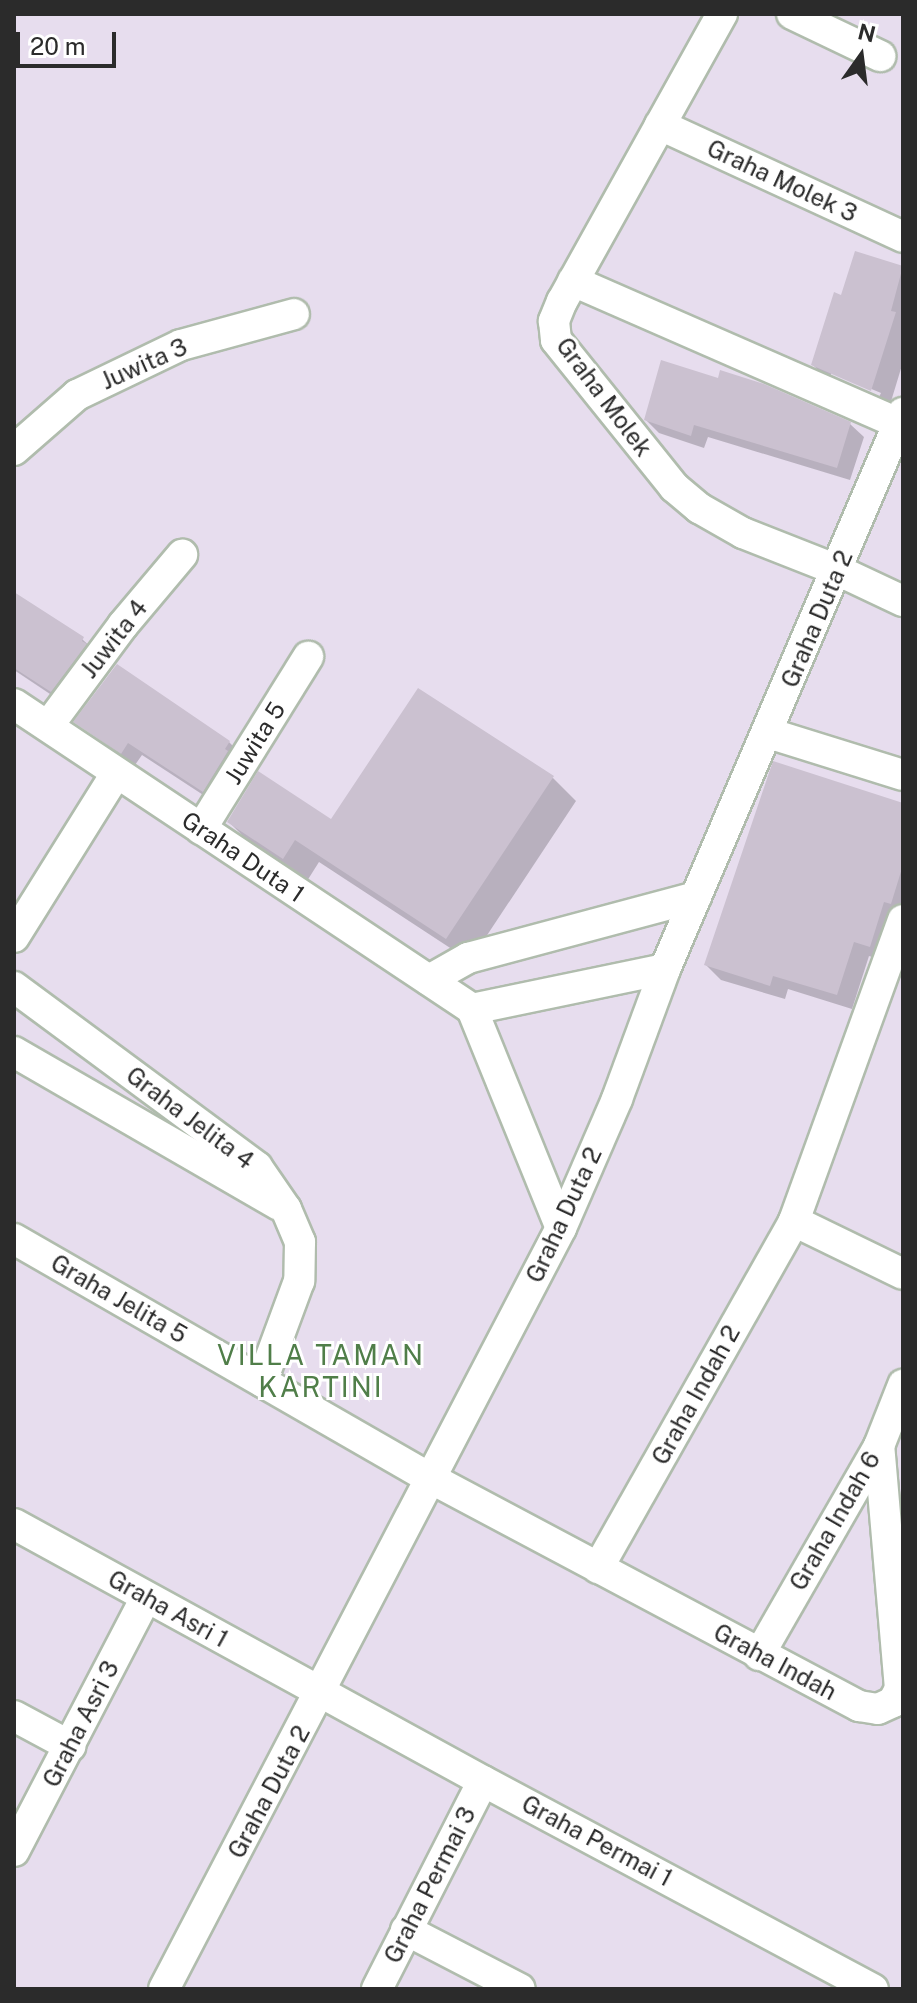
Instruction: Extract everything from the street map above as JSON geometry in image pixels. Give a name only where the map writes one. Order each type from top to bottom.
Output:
[{"type":"street","name":"Graha Molek","points":[[722,14],[573,281],[554,321],[556,340],[674,487],[743,533],[837,570],[903,601]]},
{"type":"street","points":[[792,14],[880,56]]},
{"type":"street","name":"Graha Molek 3","points":[[660,125],[903,237]]},
{"type":"street","points":[[573,281],[902,421]]},
{"type":"street","name":"Juwita 3","points":[[14,450],[24,438],[77,395],[181,345],[294,314]]},
{"type":"street","name":"Graha Duta 2","points":[[164,1989],[561,1228],[617,1099],[665,969],[902,421]]},
{"type":"street","name":"Juwita 4","points":[[48,726],[123,625],[182,555]]},
{"type":"street","name":"Juwita 5","points":[[201,829],[308,657]]},
{"type":"street","name":"Graha Duta 1","points":[[14,704],[472,1009]]},
{"type":"street","points":[[768,733],[903,775]]},
{"type":"street","points":[[14,937],[116,774]]},
{"type":"street","points":[[429,980],[468,958],[696,897]]},
{"type":"street","name":"Graha Indah 2","points":[[598,1568],[794,1221],[903,920]]},
{"type":"street","points":[[561,1228],[472,1009],[665,969]]},
{"type":"street","name":"Graha Jelita 4","points":[[14,987],[257,1167],[286,1209],[300,1242],[299,1281],[262,1381]]},
{"type":"street","points":[[14,1052],[286,1209]]},
{"type":"street","points":[[794,1221],[903,1274]]},
{"type":"street","name":"Graha Jelita 5","points":[[14,1239],[432,1479]]},
{"type":"street","name":"Graha Indah 6","points":[[759,1655],[879,1446],[903,1385]]},
{"type":"street","name":"Graha Indah","points":[[432,1479],[759,1655],[859,1706],[878,1709],[893,1702],[900,1689],[879,1446]]},
{"type":"street","name":"Graha Asri 1","points":[[14,1524],[321,1693]]},
{"type":"street","name":"Graha Asri 3","points":[[14,1851],[146,1597]]},
{"type":"street","name":"Graha Permai 1","points":[[321,1693],[873,1989]]},
{"type":"street","points":[[14,1716],[70,1746]]},
{"type":"street","name":"Graha Permai 3","points":[[377,1989],[483,1781]]},
{"type":"street","points":[[406,1930],[520,1989]]},
{"type":"building","points":[[855,251],[903,266],[891,311],[896,312],[871,391],[811,365],[834,292],[841,295]]},
{"type":"building","points":[[661,360],[718,378],[720,370],[764,384],[851,422],[837,468],[694,425],[691,436],[644,420]]},
{"type":"building","points":[[14,592],[84,637],[82,641],[87,644],[51,692],[14,668]]},
{"type":"building","points":[[117,664],[230,741],[225,749],[228,751],[203,792],[128,743],[121,754],[73,722]]},
{"type":"building","points":[[418,688],[554,776],[446,939],[295,840],[283,859],[227,822],[258,771],[331,819]]},
{"type":"building","points":[[773,761],[903,803],[903,865],[891,904],[884,902],[870,947],[854,942],[837,995],[773,976],[770,986],[704,965]]},
{"type":"district","name":"VILLA TAMAN KARTINI","points":[[321,1371]]}]
